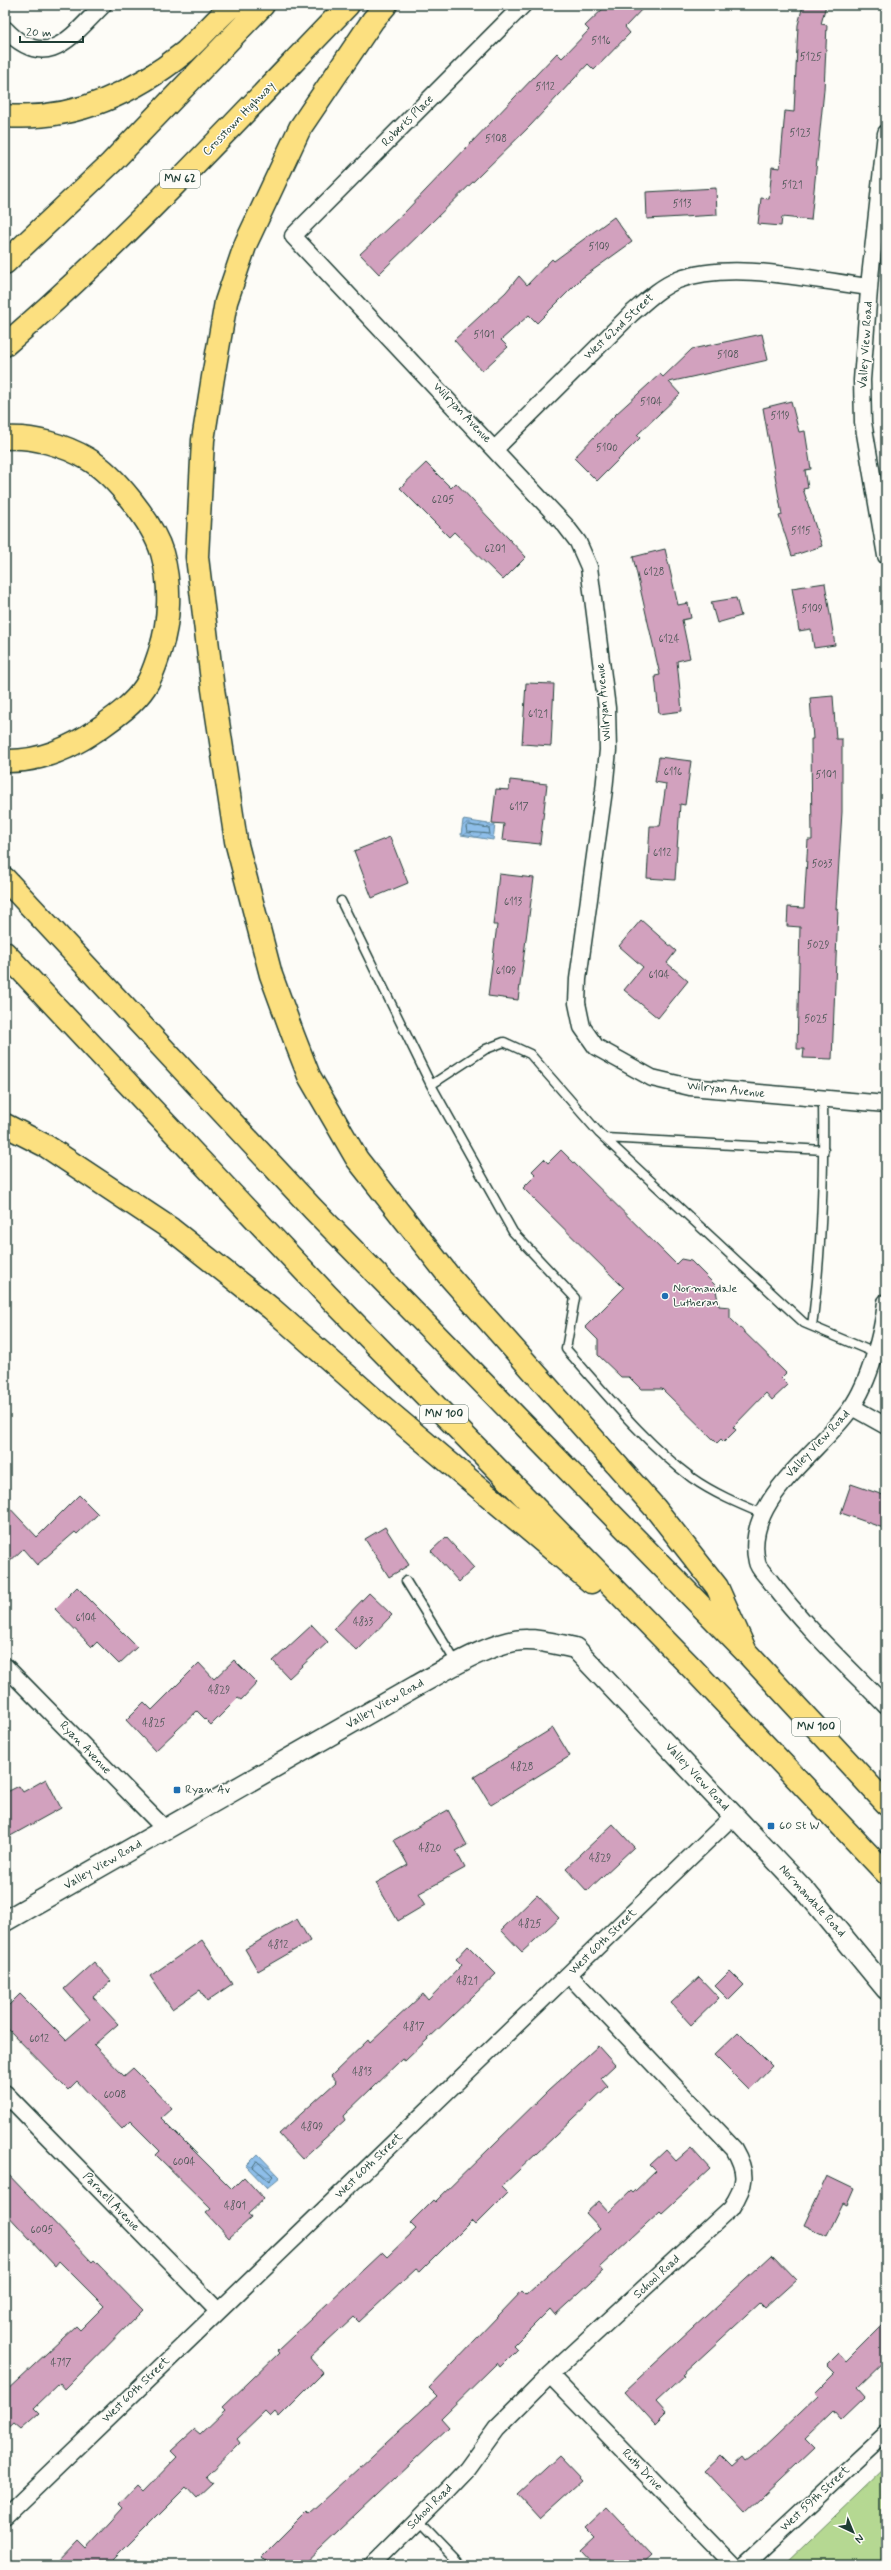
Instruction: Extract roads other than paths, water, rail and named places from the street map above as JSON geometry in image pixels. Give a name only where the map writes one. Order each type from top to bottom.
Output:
[{"type":"highway","points":[[5,116],[28,118],[54,115],[91,107],[120,94],[150,76],[185,51],[233,5]]},
{"type":"highway","points":[[5,263],[111,163],[264,5]]},
{"type":"highway","name":"Crosstown Highway","points":[[5,345],[61,297],[150,211],[348,5]]},
{"type":"highway","points":[[386,5],[373,20],[300,128],[246,243],[226,302],[203,440],[197,557],[213,689],[236,841],[270,975],[309,1076],[357,1159],[449,1276],[655,1508],[717,1587],[746,1652]]},
{"type":"highway","points":[[5,438],[32,437],[88,459],[134,503],[153,532],[162,553],[168,609],[166,631],[146,687],[130,704],[88,736],[58,751],[35,758],[5,760]]},
{"type":"highway","name":"MN 100","points":[[5,879],[313,1209],[746,1652],[886,1803]]},
{"type":"highway","name":"MN 100","points":[[5,953],[327,1295],[692,1668],[886,1873]]},
{"type":"highway","points":[[5,1125],[46,1146],[103,1182],[189,1243],[272,1309],[383,1407],[692,1668]]},
{"type":"street","points":[[5,29],[19,43],[27,48],[42,49],[55,47],[69,39],[103,5]]},
{"type":"street","name":"Roberts Place","points":[[293,236],[523,5]]},
{"type":"street","name":"Valley View Road","points":[[886,133],[869,287],[862,380],[863,422],[886,556]]},
{"type":"street","name":"Wilryan Avenue","points":[[293,236],[565,525],[578,542],[589,567],[607,708],[608,750],[578,980],[577,1003],[582,1027],[596,1047],[652,1078],[690,1087],[886,1104]]},
{"type":"street","name":"West 62nd Street","points":[[495,449],[630,314],[653,294],[677,280],[706,273],[735,270],[869,287]]},
{"type":"street","name":"Valley View Road","points":[[886,1302],[884,1319],[875,1353],[852,1407],[785,1480],[763,1514],[756,1538],[757,1563],[791,1608],[886,1706]]},
{"type":"street","points":[[852,1407],[886,1426]]},
{"type":"street","name":"Valley View Road","points":[[5,1921],[458,1664],[508,1642],[526,1640],[575,1648],[734,1815]]},
{"type":"street","name":"Ryan Avenue","points":[[5,1666],[166,1830]]},
{"type":"street","name":"West 60th Street","points":[[5,2517],[734,1815]]},
{"type":"street","name":"Normandale Road","points":[[734,1815],[808,1894],[886,1989]]},
{"type":"street","name":"School Road","points":[[372,2565],[467,2470],[496,2429],[550,2375],[731,2208],[740,2194],[744,2179],[742,2163],[734,2149],[569,1975]]},
{"type":"street","name":"Parnell Avenue","points":[[5,2093],[218,2311]]},
{"type":"street","name":"Ruth Drive","points":[[550,2375],[734,2565]]},
{"type":"street","name":"West 59th Street","points":[[744,2565],[886,2434]]},
{"type":"lane","points":[[341,901],[431,1085],[513,1232],[575,1298],[566,1349],[664,1454],[694,1479],[736,1503],[763,1514]]},
{"type":"lane","points":[[431,1085],[486,1049],[504,1042],[530,1054],[605,1138],[695,1224],[804,1322],[875,1353]]},
{"type":"lane","points":[[812,1326],[818,1279],[824,1150],[823,1099]]},
{"type":"lane","points":[[605,1138],[824,1150]]},
{"type":"lane","points":[[406,1581],[458,1664]]},
{"type":"lane","points":[[418,2520],[461,2565]]},
{"type":"water","points":[[463,820],[495,825],[493,840],[461,835]]},
{"type":"water","points":[[258,2154],[280,2177],[267,2188],[246,2166]]},
{"type":"place","name":"Normandale Lutheran","points":[[665,1296]]},
{"type":"place","name":"Ryan Av","points":[[177,1790]]},
{"type":"place","name":"60 St W","points":[[771,1826]]}]
